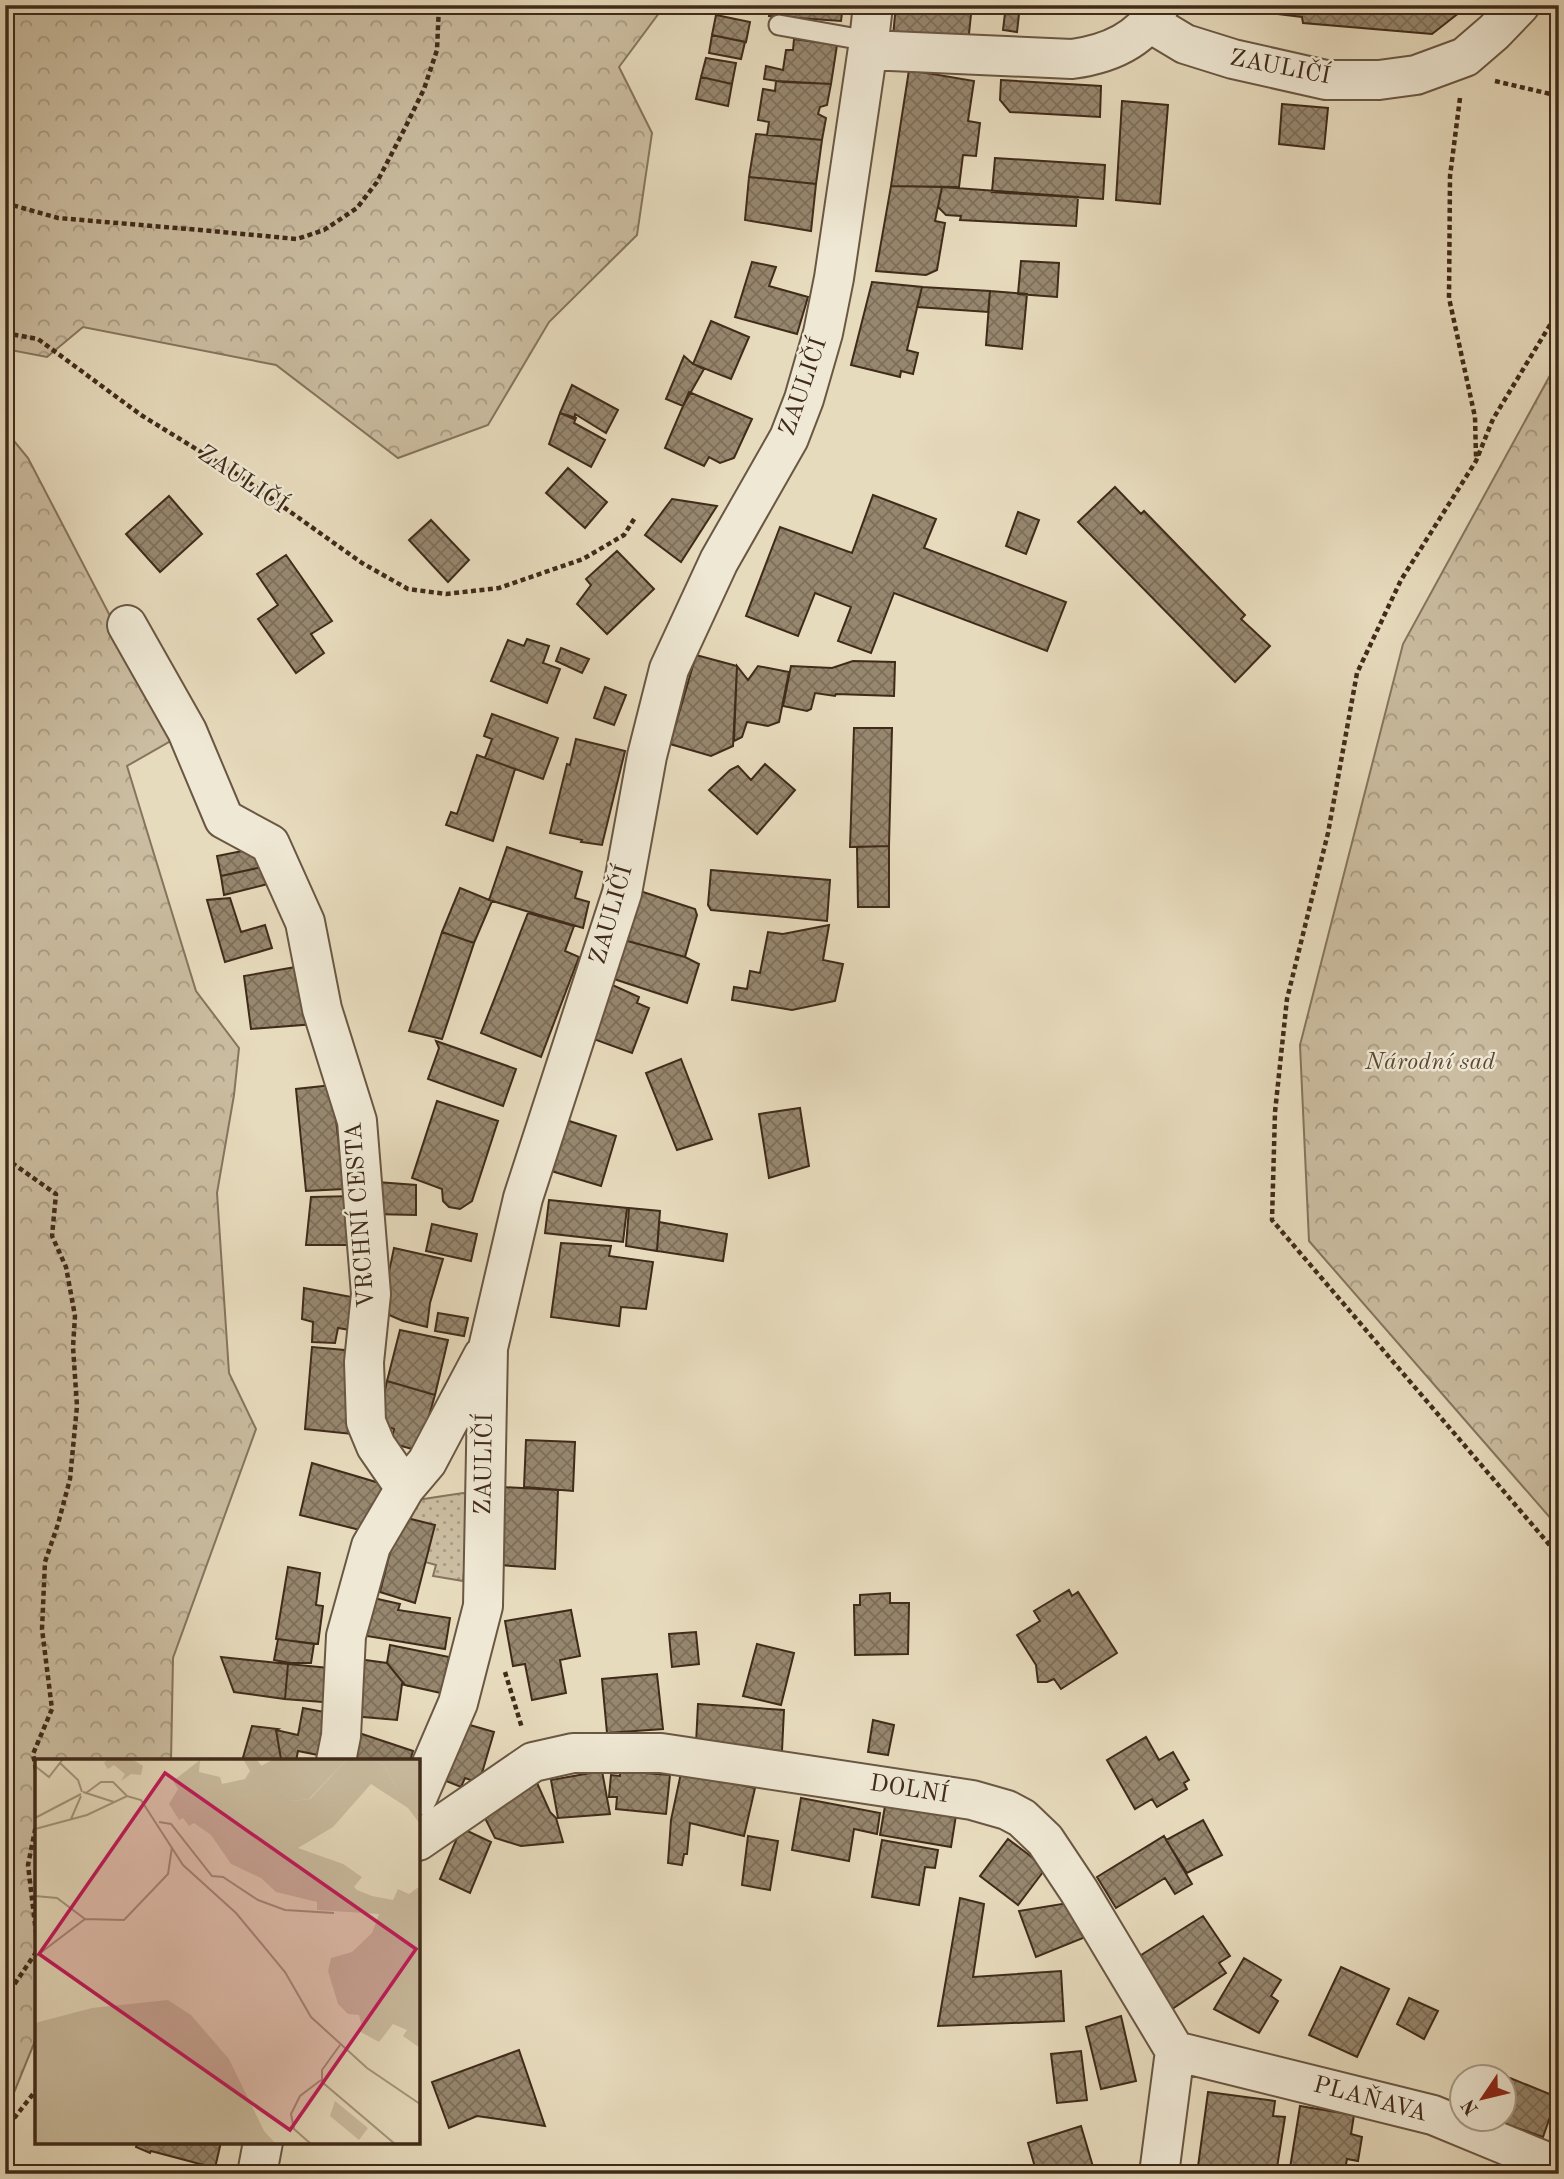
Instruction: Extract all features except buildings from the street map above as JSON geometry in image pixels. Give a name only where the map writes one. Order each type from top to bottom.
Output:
[{"type":"street","name":"ZAULIČÍ","points":[[420,1791],[458,1703],[483,1606],[488,1348],[523,1198],[622,893],[647,756],[669,669],[719,561],[789,438],[804,399],[823,333],[834,278],[870,32],[1072,59],[1100,55],[1120,46],[1155,14],[1165,34],[1204,51],[1326,80],[1379,80],[1416,75],[1465,57],[1494,33],[1520,5]]},
{"type":"street","name":"VRCHNÍ CESTA","points":[[127,625],[187,731],[224,819],[270,844],[305,922],[322,1009],[357,1121],[371,1294],[364,1362],[366,1422],[376,1446],[405,1488]]},
{"type":"street","points":[[336,1759],[341,1736],[346,1636],[371,1546],[405,1488],[427,1462],[488,1348]]},
{"type":"street","name":"DOLNÍ","points":[[420,1840],[533,1762],[573,1753],[661,1753],[972,1800],[1007,1810],[1022,1818],[1045,1840],[1175,2050]]},
{"type":"street","points":[[1159,2174],[1175,2050]]},
{"type":"street","name":"PLAŇAVA","points":[[1175,2050],[1433,2115],[1559,2167]]},
{"type":"street","points":[[257,2174],[262,2144]]},
{"type":"lane","points":[[779,25],[870,32]]},
{"type":"path","points":[[5,203],[58,218],[297,239],[324,230],[357,208],[370,191],[410,118],[424,89],[437,50],[439,5]]},
{"type":"path","points":[[1465,57],[1494,81],[1559,96]]},
{"type":"path","points":[[1465,57],[1450,176],[1449,298],[1475,417],[1476,461]]},
{"type":"path","points":[[1559,310],[1493,419],[1476,461],[1401,580],[1357,673],[1328,833],[1287,999],[1275,1112],[1272,1220],[1559,1556]]},
{"type":"path","name":"ZAULIČÍ","points":[[5,334],[38,339],[141,415],[240,476],[362,563],[408,589],[446,594],[499,588],[583,559],[624,535],[636,516]]},
{"type":"path","points":[[5,1158],[56,1194],[52,1236],[66,1267],[75,1316],[73,1347],[77,1406],[70,1479],[45,1562],[42,1629],[52,1709],[33,1754],[35,1764]]},
{"type":"path","points":[[505,1671],[533,1762]]},
{"type":"path","points":[[35,1830],[28,1865],[35,1924]]},
{"type":"path","points":[[5,1998],[35,1954]]},
{"type":"path","points":[[5,2116],[15,2117],[35,2092]]},
{"type":"green space","points":[[5,5],[665,5],[619,67],[652,133],[637,235],[549,322],[488,425],[398,458],[276,365],[83,327],[47,357],[5,349]]},
{"type":"green space","name":"Národní sad","points":[[1559,359],[1559,1528],[1309,1241],[1300,1045],[1403,644]]},
{"type":"green space","points":[[5,430],[28,458],[174,739],[127,766],[196,991],[239,1048],[234,1095],[217,1193],[229,1373],[256,1429],[173,1658],[171,1759],[35,1759],[35,2041],[11,2100],[5,2098]]},
{"type":"green space","points":[[467,1494],[463,1581],[433,1576],[436,1565],[425,1562],[396,1515],[417,1500]]}]
